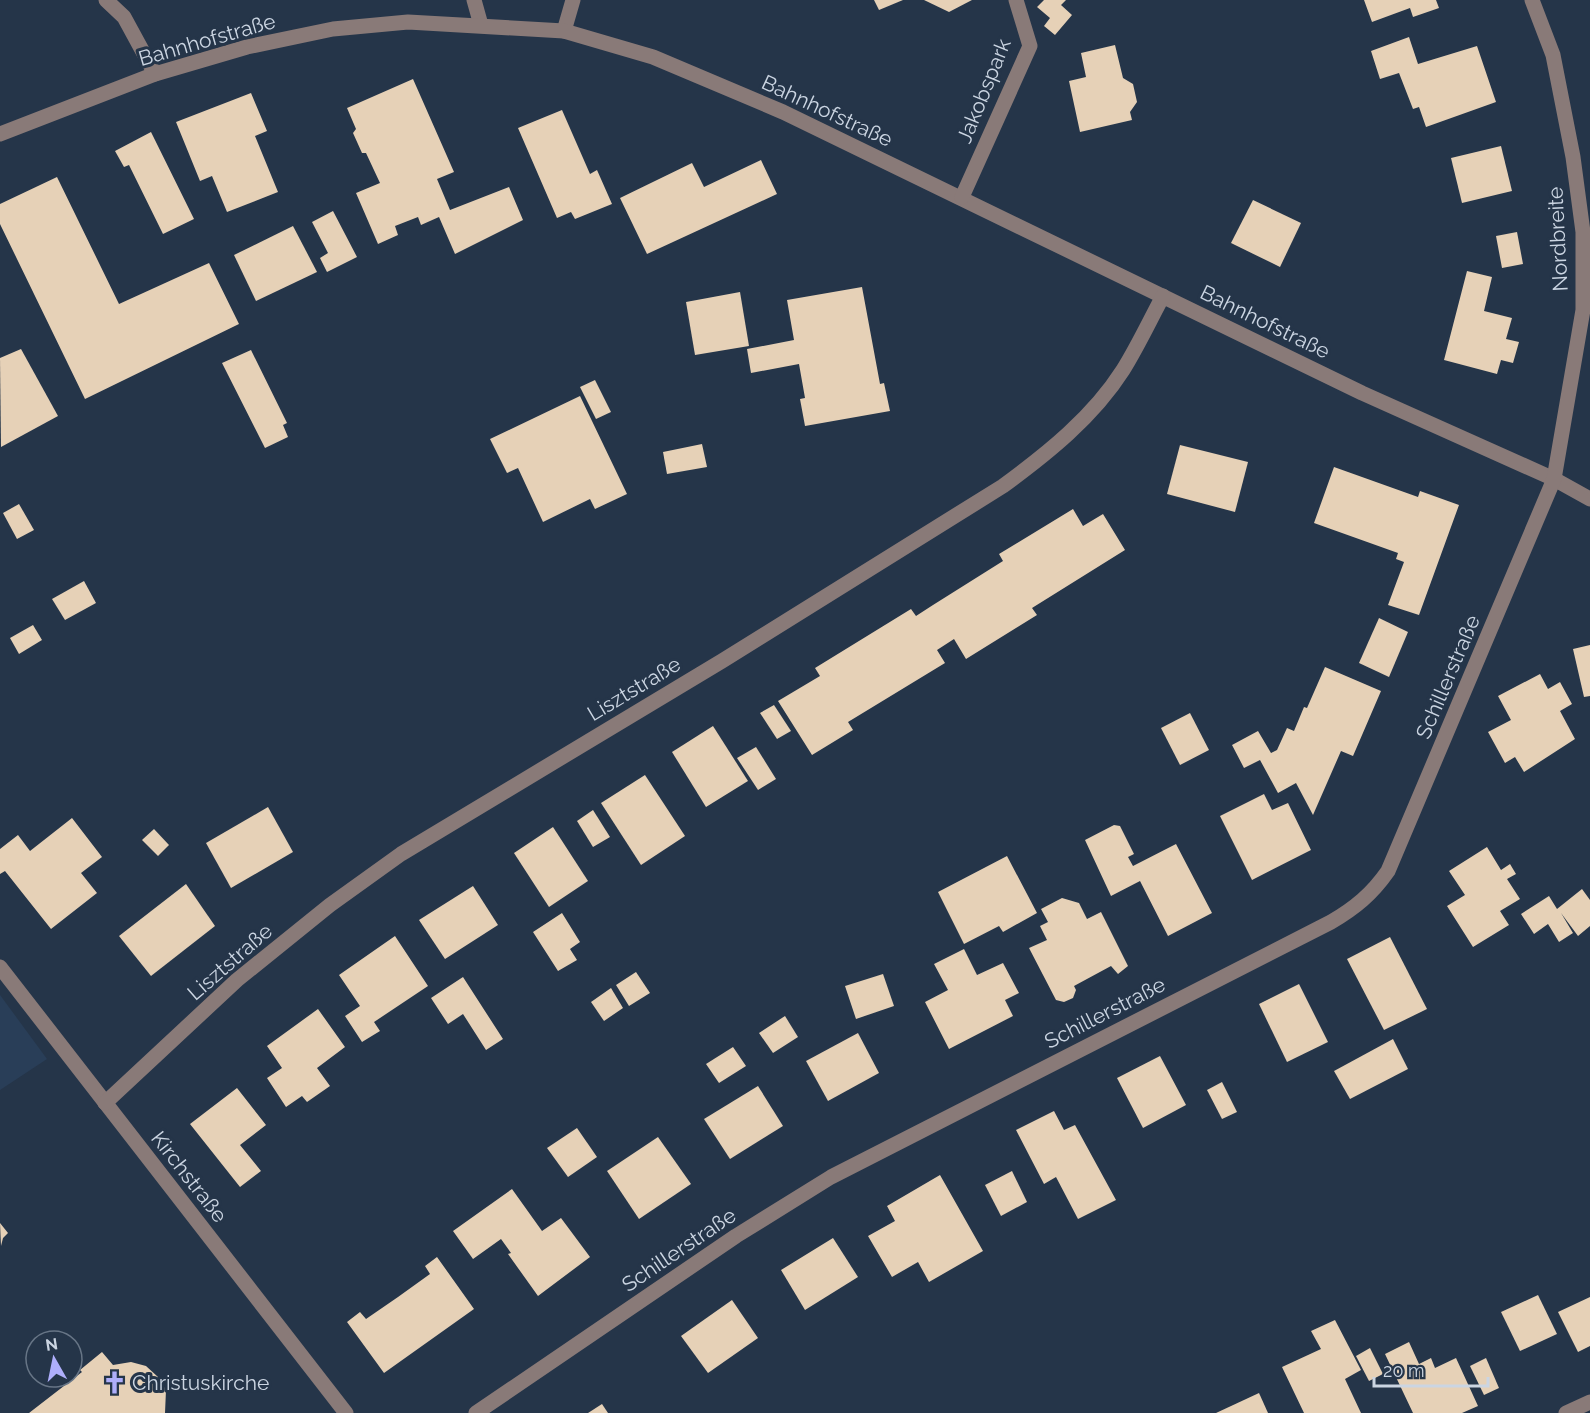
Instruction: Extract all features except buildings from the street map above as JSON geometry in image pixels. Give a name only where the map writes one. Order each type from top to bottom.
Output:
[{"type":"street","points":[[106,0],[124,17],[155,74]]},
{"type":"street","points":[[474,0],[481,25]]},
{"type":"street","points":[[564,31],[573,0]]},
{"type":"street","name":"Jakobspark","points":[[962,197],[1030,46],[1016,0]]},
{"type":"street","name":"Nordbreite","points":[[1532,0],[1553,55],[1573,157],[1583,232],[1583,310],[1554,479]]},
{"type":"street","name":"Bahnhofstraße","points":[[0,134],[155,74],[247,47],[333,29],[408,22],[564,31],[653,57],[783,112],[1362,393],[1554,479],[1590,499]]},
{"type":"street","name":"Lisztstraße","points":[[105,1103],[237,980],[330,905],[402,854],[722,661],[1003,486],[1047,454],[1085,417],[1122,371],[1163,296]]},
{"type":"street","name":"Schillerstraße","points":[[476,1413],[736,1236],[831,1177],[1356,908],[1377,887],[1388,871],[1554,479]]},
{"type":"street","name":"Kirchstraße","points":[[0,967],[346,1413]]},
{"type":"street","points":[[1566,1413],[1590,1402]]},
{"type":"shaded area","points":[[0,995],[47,1059],[0,1090]]},
{"type":"place","name":"Christuskirche","points":[[114,1383]]}]
